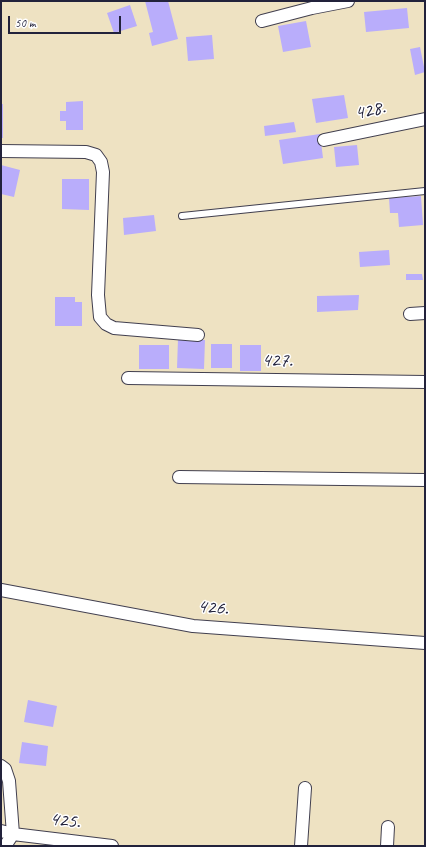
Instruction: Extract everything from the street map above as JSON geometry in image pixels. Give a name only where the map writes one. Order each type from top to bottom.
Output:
[{"type":"street","points":[[262,21],[312,8],[348,1]]},
{"type":"street","name":"428.","points":[[324,140],[425,119]]},
{"type":"street","points":[[1,151],[86,152],[96,156],[101,162],[103,172],[98,295],[100,317],[106,324],[114,328],[198,335]]},
{"type":"street","points":[[410,314],[425,313]]},
{"type":"street","name":"427.","points":[[128,378],[425,382]]},
{"type":"street","points":[[179,477],[425,480]]},
{"type":"street","name":"426.","points":[[1,590],[194,626],[425,643]]},
{"type":"street","points":[[1,766],[5,769],[9,781],[13,834],[5,846]]},
{"type":"street","points":[[301,846],[305,788]]},
{"type":"street","points":[[387,846],[388,827]]},
{"type":"street","name":"425.","points":[[1,831],[13,834],[112,846]]},
{"type":"lane","points":[[182,216],[425,191]]},
{"type":"building","points":[[145,1],[168,1],[178,39],[152,46],[149,33],[153,32]]},
{"type":"building","points":[[130,5],[137,26],[114,33],[107,13]]},
{"type":"building","points":[[407,8],[409,28],[366,32],[364,12]]},
{"type":"building","points":[[306,21],[311,47],[283,52],[278,26]]},
{"type":"building","points":[[212,35],[214,59],[188,61],[186,37]]},
{"type":"building","points":[[420,47],[425,72],[415,75],[410,49]]},
{"type":"building","points":[[344,95],[348,118],[316,123],[312,99]]},
{"type":"building","points":[[83,101],[83,130],[66,130],[66,121],[60,121],[60,111],[66,111],[66,102]]},
{"type":"building","points":[[1,104],[3,104],[3,138],[1,138]]},
{"type":"building","points":[[294,122],[296,132],[265,136],[264,126]]},
{"type":"building","points":[[320,134],[323,158],[283,164],[279,140]]},
{"type":"building","points":[[357,145],[359,165],[336,167],[334,147]]},
{"type":"building","points":[[1,165],[20,170],[14,197],[1,194]]},
{"type":"building","points":[[62,179],[89,179],[89,210],[62,209]]},
{"type":"building","points":[[421,196],[423,225],[399,227],[398,213],[390,213],[389,198]]},
{"type":"building","points":[[154,215],[156,231],[124,235],[123,218]]},
{"type":"building","points":[[389,250],[390,265],[360,267],[359,252]]},
{"type":"building","points":[[406,274],[422,274],[423,280],[406,280]]},
{"type":"building","points":[[359,295],[358,310],[317,312],[317,296]]},
{"type":"building","points":[[55,297],[75,297],[75,302],[82,302],[82,326],[55,326]]},
{"type":"building","points":[[178,339],[205,340],[204,369],[177,368]]},
{"type":"building","points":[[211,344],[232,344],[232,368],[211,368]]},
{"type":"building","points":[[139,345],[169,345],[169,369],[139,369]]},
{"type":"building","points":[[240,345],[261,345],[261,371],[240,371]]},
{"type":"building","points":[[28,700],[57,706],[53,727],[24,722]]},
{"type":"building","points":[[22,742],[48,746],[46,766],[19,763]]}]
